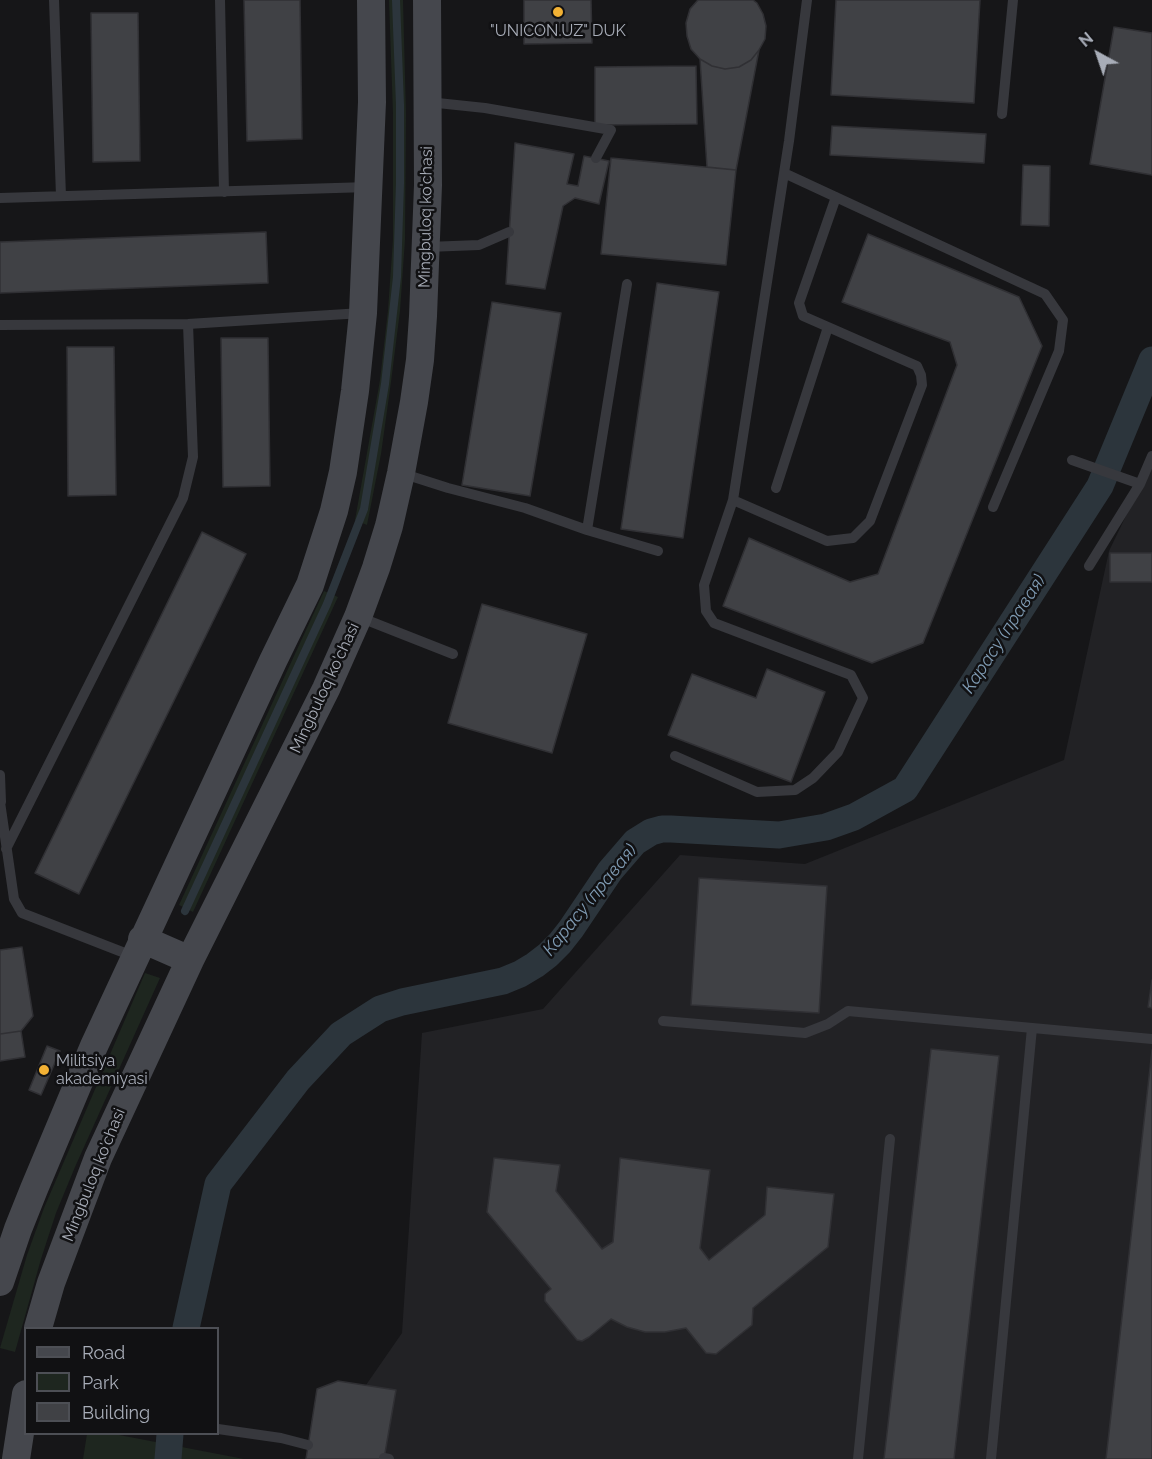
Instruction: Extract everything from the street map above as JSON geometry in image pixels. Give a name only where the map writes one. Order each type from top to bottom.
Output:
[{"type":"main road","points":[[0,1282],[54,1138],[139,948],[310,585],[334,511],[343,472],[355,391],[363,313],[372,102],[371,0]]},
{"type":"main road","name":"Mingbuloq ko'chasi","points":[[39,1327],[51,1283],[98,1158],[190,960],[326,689],[358,617],[389,526],[401,473],[420,360],[426,247],[427,0]]},
{"type":"main road","points":[[139,948],[190,960]]},
{"type":"main road","points":[[0,1392],[24,1396]]},
{"type":"main road","points":[[16,1459],[24,1403]]},
{"type":"lane","points":[[54,0],[61,196]]},
{"type":"lane","points":[[220,0],[224,192]]},
{"type":"lane","points":[[675,756],[757,792],[795,790],[813,778],[838,752],[863,698],[851,675],[714,623],[706,611],[704,585],[733,500],[784,173],[807,0]]},
{"type":"lane","points":[[1002,114],[1012,0]]},
{"type":"lane","points":[[428,102],[485,108],[611,130],[596,159]]},
{"type":"lane","points":[[784,173],[1045,294],[1063,320],[1059,351],[993,507]]},
{"type":"lane","points":[[0,198],[369,187]]},
{"type":"lane","points":[[733,500],[827,541],[853,538],[870,521],[922,385],[917,366],[803,316],[799,303],[836,197]]},
{"type":"lane","points":[[426,247],[479,245],[509,232]]},
{"type":"lane","points":[[587,530],[627,284]]},
{"type":"lane","points":[[0,325],[188,324],[363,313]]},
{"type":"lane","points":[[6,849],[183,498],[193,457],[188,324]]},
{"type":"lane","points":[[776,488],[828,327]]},
{"type":"lane","points":[[1089,566],[1140,484],[1152,456]]},
{"type":"lane","points":[[1072,460],[1140,484]]},
{"type":"lane","points":[[401,473],[525,508],[587,530],[658,551]]},
{"type":"lane","points":[[358,617],[453,654]]},
{"type":"lane","points":[[0,776],[0,802],[14,899],[22,913],[139,948]]},
{"type":"lane","points":[[663,1021],[805,1033],[828,1024],[848,1011],[1152,1039]]},
{"type":"lane","points":[[991,1459],[1032,1028]]},
{"type":"lane","points":[[858,1459],[890,1139]]},
{"type":"lane","points":[[221,1430],[308,1444]]},
{"type":"shaded area","points":[[1152,462],[1152,1459],[334,1459],[366,1385],[402,1333],[422,1033],[543,1009],[680,855],[805,864],[1064,760],[1109,551]]},
{"type":"green space","points":[[389,0],[403,0],[406,114],[405,240],[400,311],[391,382],[381,454],[367,525],[355,520],[380,380],[393,239],[393,114]]},
{"type":"green space","points":[[324,591],[338,597],[193,912],[179,905]]},
{"type":"green space","points":[[145,973],[160,978],[56,1213],[15,1352],[0,1348],[27,1255],[44,1208]]},
{"type":"green space","points":[[87,1435],[119,1435],[244,1459],[83,1459]]},
{"type":"building","points":[[244,0],[300,0],[302,139],[247,141]]},
{"type":"building","name":"\"UNICON.UZ\" DUK","points":[[524,0],[591,0],[592,43],[524,44]]},
{"type":"building","points":[[698,0],[753,0],[757,3],[766,26],[765,39],[751,60],[739,67],[725,69],[712,66],[700,59],[691,49],[686,23],[690,9]]},
{"type":"building","points":[[836,0],[980,0],[974,103],[831,95]]},
{"type":"building","points":[[91,13],[138,13],[140,161],[93,162]]},
{"type":"building","points":[[1114,27],[1152,33],[1152,175],[1090,164]]},
{"type":"building","points":[[759,50],[736,170],[707,167],[700,59],[712,66],[725,69],[739,67],[751,60]]},
{"type":"building","points":[[696,66],[697,124],[595,125],[595,67]]},
{"type":"building","points":[[832,126],[986,134],[984,163],[830,155]]},
{"type":"building","points":[[515,143],[574,154],[567,184],[578,186],[584,156],[609,161],[599,204],[575,198],[563,206],[545,289],[506,284]]},
{"type":"building","points":[[611,158],[736,170],[726,265],[601,254]]},
{"type":"building","points":[[1023,165],[1050,166],[1049,226],[1021,225]]},
{"type":"building","points":[[266,232],[268,283],[0,293],[0,242]]},
{"type":"building","points":[[868,234],[1019,297],[1042,346],[923,643],[872,663],[723,606],[749,538],[850,582],[878,574],[957,365],[950,342],[842,302]]},
{"type":"building","points":[[657,283],[719,292],[683,538],[621,529]]},
{"type":"building","points":[[492,302],[561,313],[530,496],[462,485]]},
{"type":"building","points":[[221,338],[268,338],[270,486],[223,487]]},
{"type":"building","points":[[67,347],[114,347],[116,495],[68,496]]},
{"type":"building","points":[[202,532],[246,554],[79,894],[35,873]]},
{"type":"building","points":[[1110,553],[1152,553],[1152,582],[1110,582]]},
{"type":"building","points":[[482,604],[587,634],[552,753],[448,723]]},
{"type":"building","points":[[767,669],[825,692],[791,782],[668,735],[692,674],[756,698]]},
{"type":"building","points":[[699,878],[827,886],[819,1013],[691,1005]]},
{"type":"building","points":[[22,947],[33,1016],[21,1031],[0,1034],[0,950]]},
{"type":"building","points":[[1152,980],[1152,1008],[1148,1007]]},
{"type":"building","points":[[21,1031],[25,1057],[0,1061],[0,1034]]},
{"type":"building","name":"Militsiya akademiyasi","points":[[47,1046],[60,1051],[41,1095],[29,1090]]},
{"type":"building","points":[[931,1049],[999,1056],[954,1459],[884,1459]]},
{"type":"building","points":[[1152,1050],[1152,1459],[1106,1459]]},
{"type":"building","points":[[494,1158],[560,1165],[556,1191],[602,1249],[613,1242],[620,1158],[710,1170],[700,1248],[709,1260],[765,1215],[767,1187],[834,1194],[828,1247],[753,1308],[752,1325],[716,1354],[706,1353],[686,1328],[665,1332],[645,1332],[611,1319],[589,1337],[582,1341],[577,1340],[545,1301],[545,1294],[551,1289],[487,1212]]},
{"type":"building","points":[[338,1381],[396,1390],[384,1459],[306,1459],[317,1389]]},
{"type":"waterway","points":[[185,911],[327,604],[364,509],[385,384],[397,277],[400,105],[396,0]]},
{"type":"waterway","name":"Карасу (правая)","points":[[186,1327],[218,1184],[298,1080],[341,1034],[380,1009],[402,1002],[503,981],[535,965],[560,943],[610,871],[635,842],[651,832],[671,829],[779,835],[826,827],[854,817],[905,789],[1100,486],[1152,360]]},
{"type":"waterway","name":"Карасу (правая)","points":[[168,1459],[170,1435]]},
{"type":"place","name":"\"UNICON.UZ\" DUK","points":[[558,12]]},
{"type":"place","name":"Militsiya akademiyasi","points":[[44,1070]]}]
